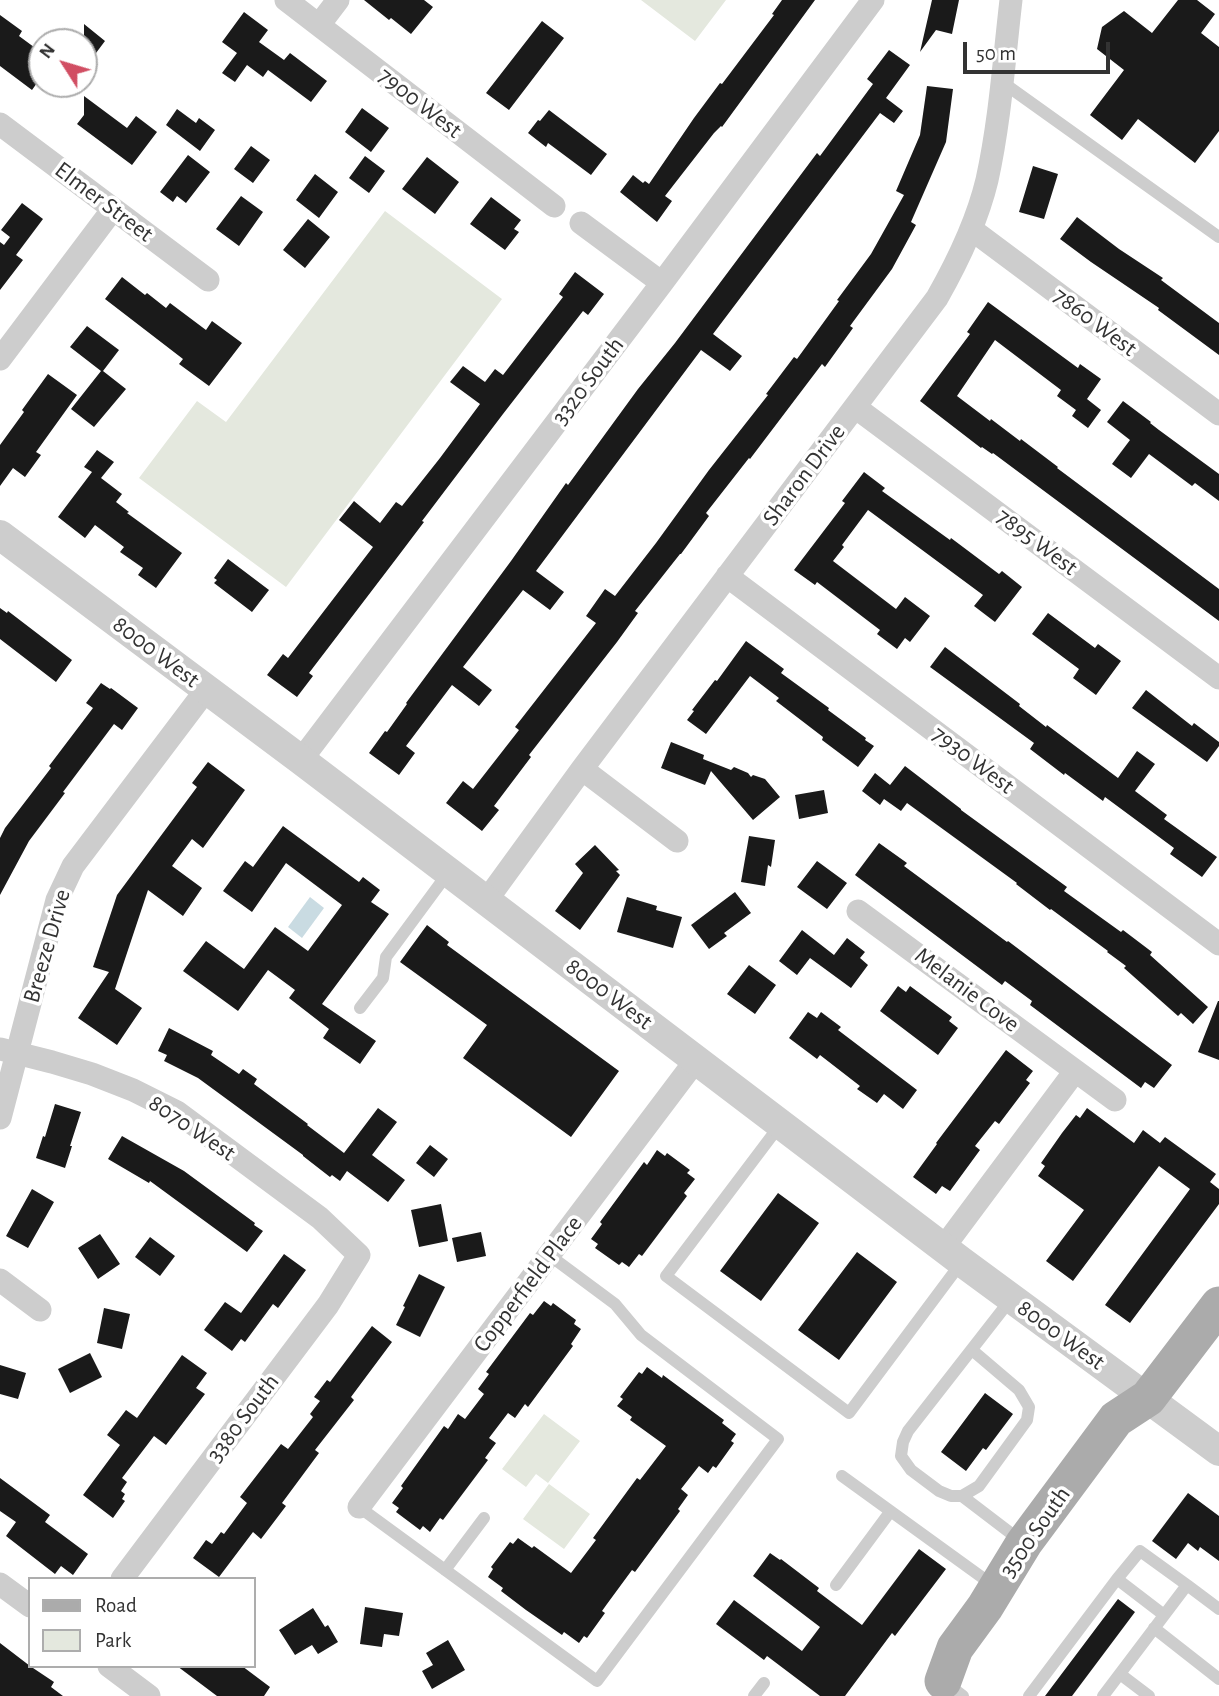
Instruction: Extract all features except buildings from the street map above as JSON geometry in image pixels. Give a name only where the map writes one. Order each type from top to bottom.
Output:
[{"type":"main road","name":"3500 South","points":[[946,1691],[955,1648],[985,1607],[1024,1543],[1116,1419],[1148,1398],[1219,1305]]},
{"type":"main road","name":"3500 South","points":[[946,1691],[1139,1432],[1148,1398]]},
{"type":"street","name":"7900 West","points":[[286,0],[554,206]]},
{"type":"street","points":[[319,25],[338,0]]},
{"type":"street","name":"3320 South","points":[[301,760],[873,0]]},
{"type":"street","name":"Sharon Drive","points":[[486,901],[582,769],[937,298],[957,263],[986,182],[1002,82],[1011,0]]},
{"type":"street","name":"Elmer Street","points":[[0,124],[208,280]]},
{"type":"street","points":[[0,359],[113,209]]},
{"type":"street","points":[[581,223],[662,283]]},
{"type":"street","name":"7860 West","points":[[971,229],[1219,414]]},
{"type":"street","name":"7895 West","points":[[855,407],[1219,678]]},
{"type":"street","name":"8000 West","points":[[0,535],[301,760],[952,1255],[1219,1451]]},
{"type":"street","name":"7930 West","points":[[727,576],[1219,944]]},
{"type":"street","name":"Breeze Drive","points":[[0,1118],[8,1051],[57,900],[73,866],[206,690]]},
{"type":"street","points":[[582,769],[677,841]]},
{"type":"street","name":"Melanie Cove","points":[[858,911],[1115,1100]]},
{"type":"street","name":"8070 West","points":[[8,1051],[103,1078],[177,1112],[320,1218],[359,1255]]},
{"type":"street","name":"Copperfield Place","points":[[359,1507],[696,1060]]},
{"type":"street","points":[[952,1255],[1075,1071]]},
{"type":"street","name":"3380 South","points":[[124,1577],[328,1305],[359,1255]]},
{"type":"street","points":[[0,1280],[40,1310]]},
{"type":"street","points":[[0,1584],[28,1605]]},
{"type":"street","points":[[112,1668],[149,1696]]},
{"type":"lane","points":[[1002,82],[1218,235]]},
{"type":"lane","points":[[360,1008],[383,978],[386,957],[448,872]]},
{"type":"lane","points":[[780,1125],[666,1276],[849,1413],[952,1255]]},
{"type":"lane","points":[[359,1507],[597,1681],[778,1438],[641,1335],[615,1304],[550,1255]]},
{"type":"lane","points":[[972,1350],[1019,1390],[1029,1407],[1027,1420],[979,1486],[962,1496],[951,1496],[939,1491],[911,1470],[901,1456],[903,1442],[908,1431],[1011,1299]]},
{"type":"lane","points":[[842,1476],[997,1588]]},
{"type":"lane","points":[[962,1496],[1024,1543]]},
{"type":"lane","points":[[836,1585],[890,1511]]},
{"type":"lane","points":[[445,1570],[484,1518]]},
{"type":"lane","points":[[1030,1696],[1140,1551],[1219,1609]]},
{"type":"lane","points":[[1117,1579],[1164,1615]]},
{"type":"lane","points":[[1103,1696],[1187,1585]]},
{"type":"lane","points":[[1154,1628],[1219,1679]]},
{"type":"lane","points":[[1120,1674],[1149,1696]]},
{"type":"lane","points":[[754,1696],[764,1683]]},
{"type":"green space","points":[[641,0],[726,0],[695,41]]},
{"type":"green space","points":[[385,211],[502,299],[286,587],[139,478],[197,401],[226,422]]},
{"type":"green space","points":[[544,1414],[580,1441],[548,1483],[536,1474],[526,1487],[502,1469]]},
{"type":"green space","points":[[549,1484],[590,1514],[564,1549],[523,1519]]},
{"type":"shaded area","points":[[310,897],[324,908],[302,938],[288,927]]}]
